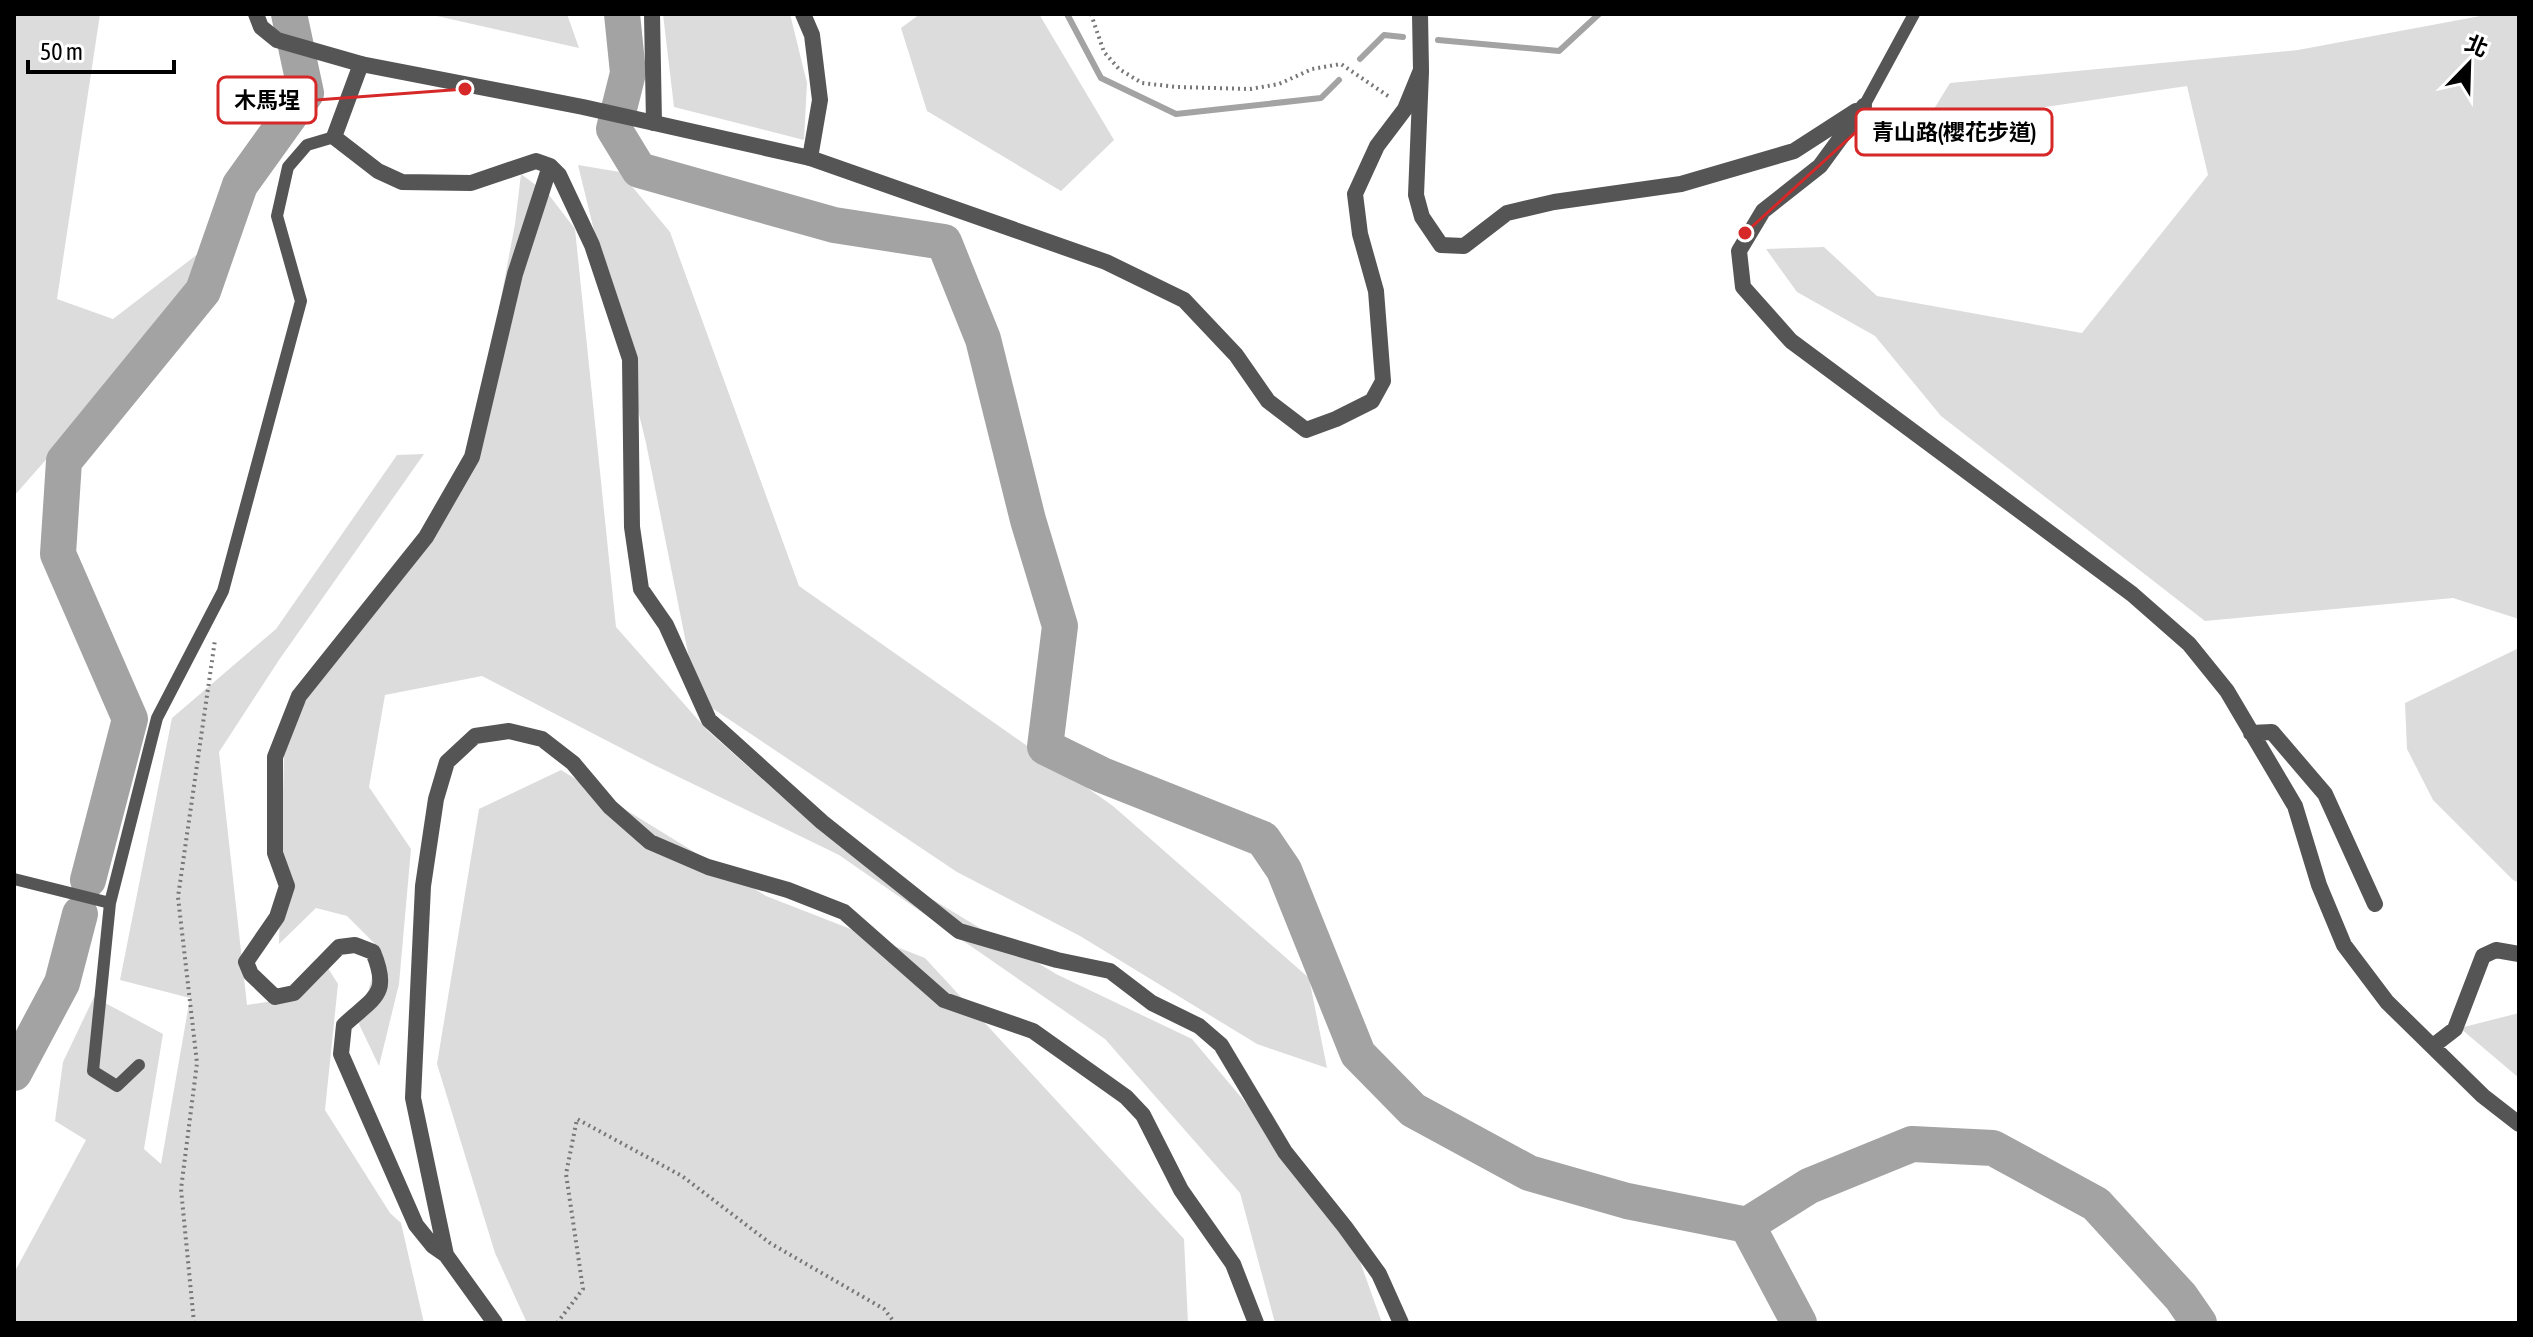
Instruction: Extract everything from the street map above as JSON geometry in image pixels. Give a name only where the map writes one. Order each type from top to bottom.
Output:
[{"type":"street","points":[[256,14],[261,27],[277,40],[360,64],[583,107],[810,158],[1092,257],[1184,300],[1236,355],[1268,401],[1306,430],[1372,401],[1383,381],[1376,291],[1360,234],[1355,194],[1377,146],[1405,109],[1421,70]]},
{"type":"street","points":[[649,122],[652,14]]},
{"type":"street","points":[[803,14],[812,35],[820,100],[810,158]]},
{"type":"street","points":[[1420,14],[1416,195],[1422,217],[1441,245],[1464,246],[1507,213],[1554,202],[1681,184],[1794,151],[1864,106]]},
{"type":"street","points":[[360,64],[334,137],[378,171],[402,182],[471,183],[536,161],[550,166],[559,175],[592,245],[630,359],[632,527],[641,589],[666,625],[709,720],[822,822],[959,931],[1057,960],[1110,971],[1152,1003],[1199,1026],[1221,1045],[1285,1152],[1379,1274],[1401,1323]]},
{"type":"street","points":[[1864,106],[1820,166],[1763,211],[1739,251],[1743,287],[1791,341],[2120,585],[2189,644],[2227,691],[2295,806],[2319,885],[2344,945],[2387,1002],[2483,1096],[2519,1124]]},
{"type":"street","points":[[495,1323],[446,1255],[433,1246],[416,1225],[341,1054],[344,1025],[380,991],[382,974],[373,952],[355,945],[339,947],[294,993],[275,997],[251,974],[246,962],[277,917],[287,886],[275,853],[275,757],[299,696],[426,537],[472,457],[515,274],[550,166]]},
{"type":"street","points":[[446,1255],[413,1098],[423,886],[436,799],[447,762],[475,736],[509,731],[542,739],[573,763],[610,807],[650,842],[708,867],[788,890],[844,912],[944,1000],[1033,1031],[1126,1097],[1143,1115],[1181,1190],[1233,1264],[1256,1323]]},
{"type":"street","points":[[2251,733],[2272,732],[2325,794],[2375,904]]},
{"type":"street","points":[[2433,1046],[2455,1029],[2483,956],[2496,950],[2511,950],[2519,954]]},
{"type":"lane","points":[[1864,106],[1914,14]]},
{"type":"lane","points":[[139,1065],[117,1086],[93,1071],[110,903],[157,718],[223,591],[301,301],[277,216],[288,167],[307,145],[334,137]]},
{"type":"lane","points":[[14,879],[110,903]]},
{"type":"path","points":[[1091,14],[1104,52],[1119,69],[1142,83],[1250,89],[1279,84],[1312,69],[1341,64],[1405,109]]},
{"type":"path","points":[[194,1323],[181,1189],[197,1063],[178,897],[216,637]]},
{"type":"path","points":[[557,1323],[583,1289],[566,1174],[577,1119],[682,1176],[770,1243],[884,1309],[895,1323]]},
{"type":"shaded area","points":[[14,14],[100,14],[57,299],[113,319],[203,250],[213,270],[14,496]]},
{"type":"shaded area","points":[[428,14],[567,14],[579,48]]},
{"type":"shaded area","points":[[663,14],[790,14],[807,83],[804,140],[674,107]]},
{"type":"shaded area","points":[[920,14],[1039,14],[1114,140],[1061,191],[927,111],[901,28]]},
{"type":"shaded area","points":[[2491,14],[2519,14],[2519,619],[2453,598],[2205,621],[1941,416],[1875,336],[1797,292],[1766,249],[1824,247],[1877,296],[2082,333],[2208,175],[2187,86],[1924,125],[1950,83],[2298,50]]},
{"type":"shaded area","points":[[578,165],[620,172],[670,232],[799,586],[1113,806],[1309,978],[1327,1068],[1257,1044],[1080,936],[957,872],[697,698],[646,443]]},
{"type":"shaded area","points":[[521,174],[549,195],[575,229],[616,627],[708,731],[824,834],[1056,974],[1192,1039],[1346,1222],[1382,1323],[1275,1323],[1240,1193],[1105,1039],[839,855],[650,763],[482,676],[385,695],[369,787],[411,849],[399,984],[379,1066],[359,1024],[380,949],[347,916],[316,908],[279,944],[285,720],[404,571],[481,431],[486,378],[515,224]]},
{"type":"shaded area","points":[[424,454],[279,660],[219,752],[247,1005],[285,999],[324,962],[338,984],[325,1110],[390,1213],[401,1223],[424,1323],[14,1323],[14,1273],[86,1140],[55,1121],[63,1062],[94,997],[163,1034],[144,1149],[161,1164],[190,998],[120,980],[172,718],[276,629],[397,455]]},
{"type":"shaded area","points":[[2519,648],[2519,883],[2433,800],[2407,749],[2405,703]]},
{"type":"shaded area","points":[[561,770],[766,896],[925,958],[1184,1239],[1188,1323],[527,1323],[495,1253],[437,1064],[479,809]]},
{"type":"shaded area","points":[[2519,1013],[2519,1078],[2460,1028]]},
{"type":"waterway","points":[[88,880],[130,719],[58,554],[64,461],[203,291],[240,185],[306,93],[289,14]]},
{"type":"waterway","points":[[622,14],[628,73],[614,129],[639,170],[834,225],[944,242],[983,339],[1028,520],[1060,626],[1045,747],[1102,775],[1263,839],[1284,870],[1358,1054],[1413,1110],[1529,1173],[1627,1201],[1747,1225],[1809,1186],[1912,1144],[1993,1148],[2096,1204],[2181,1297],[2199,1323]]},
{"type":"waterway","points":[[1067,14],[1101,78],[1176,114],[1321,98],[1339,80]]},
{"type":"waterway","points":[[1438,40],[1559,51],[1599,14]]},
{"type":"waterway","points":[[1360,59],[1384,35],[1403,37]]},
{"type":"waterway","points":[[14,1073],[62,983],[80,914]]},
{"type":"waterway","points":[[1747,1225],[1799,1323]]},
{"type":"place","name":"木馬埕","points":[[465,89]]},
{"type":"place","name":"青山路(櫻花步道)","points":[[1745,233]]}]
